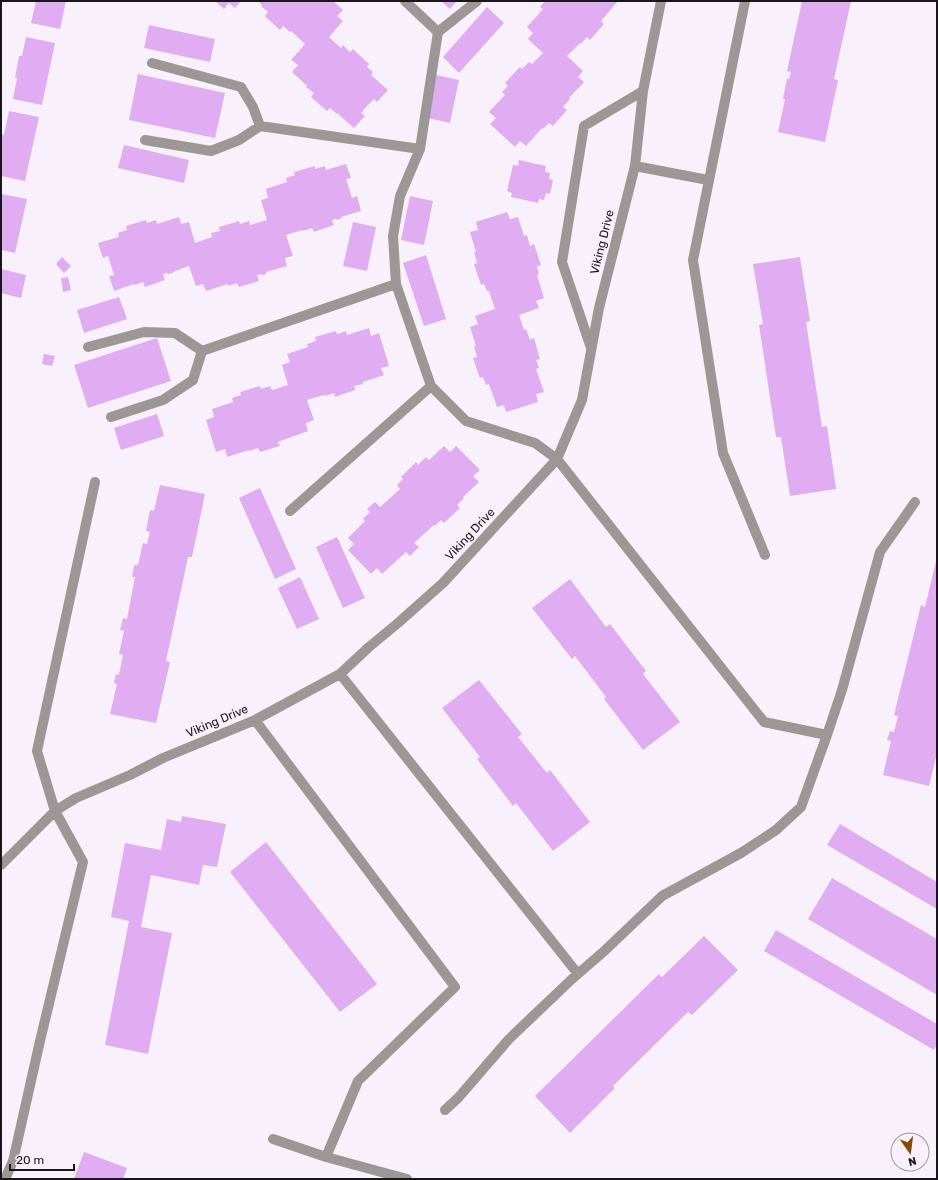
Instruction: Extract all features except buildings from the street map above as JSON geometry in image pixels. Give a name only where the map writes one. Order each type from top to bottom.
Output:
[{"type":"street","points":[[405,1],[438,32]]},
{"type":"street","points":[[477,1],[438,32],[420,149],[400,196],[393,236],[396,284],[431,386],[466,421],[535,443],[557,459],[764,722],[826,735]]},
{"type":"street","name":"Viking Drive","points":[[1,865],[55,811],[76,798],[130,775],[163,758],[255,720],[340,674],[443,583],[557,459],[582,400],[600,308],[635,166],[643,91],[661,1]]},
{"type":"street","points":[[745,1],[693,260],[723,453],[765,555]]},
{"type":"street","points":[[152,63],[241,87],[253,107],[260,126]]},
{"type":"street","points":[[592,351],[562,262],[584,126],[643,91]]},
{"type":"street","points":[[145,140],[211,151],[239,140],[260,126],[420,149]]},
{"type":"street","points":[[635,166],[708,180]]},
{"type":"street","points":[[202,351],[396,284]]},
{"type":"street","points":[[88,347],[144,332],[175,332],[202,351]]},
{"type":"street","points":[[111,417],[163,400],[193,380],[202,351]]},
{"type":"street","points":[[290,511],[431,386]]},
{"type":"street","points":[[5,1179],[13,1161],[83,862],[55,811],[37,751],[95,482]]},
{"type":"street","points":[[445,1110],[458,1098],[509,1039],[662,896],[741,853],[776,830],[801,807],[842,690],[880,552],[915,502]]},
{"type":"street","points":[[340,674],[578,974]]},
{"type":"street","points":[[255,720],[455,987],[358,1080],[326,1156]]},
{"type":"street","points":[[273,1139],[407,1179]]}]
